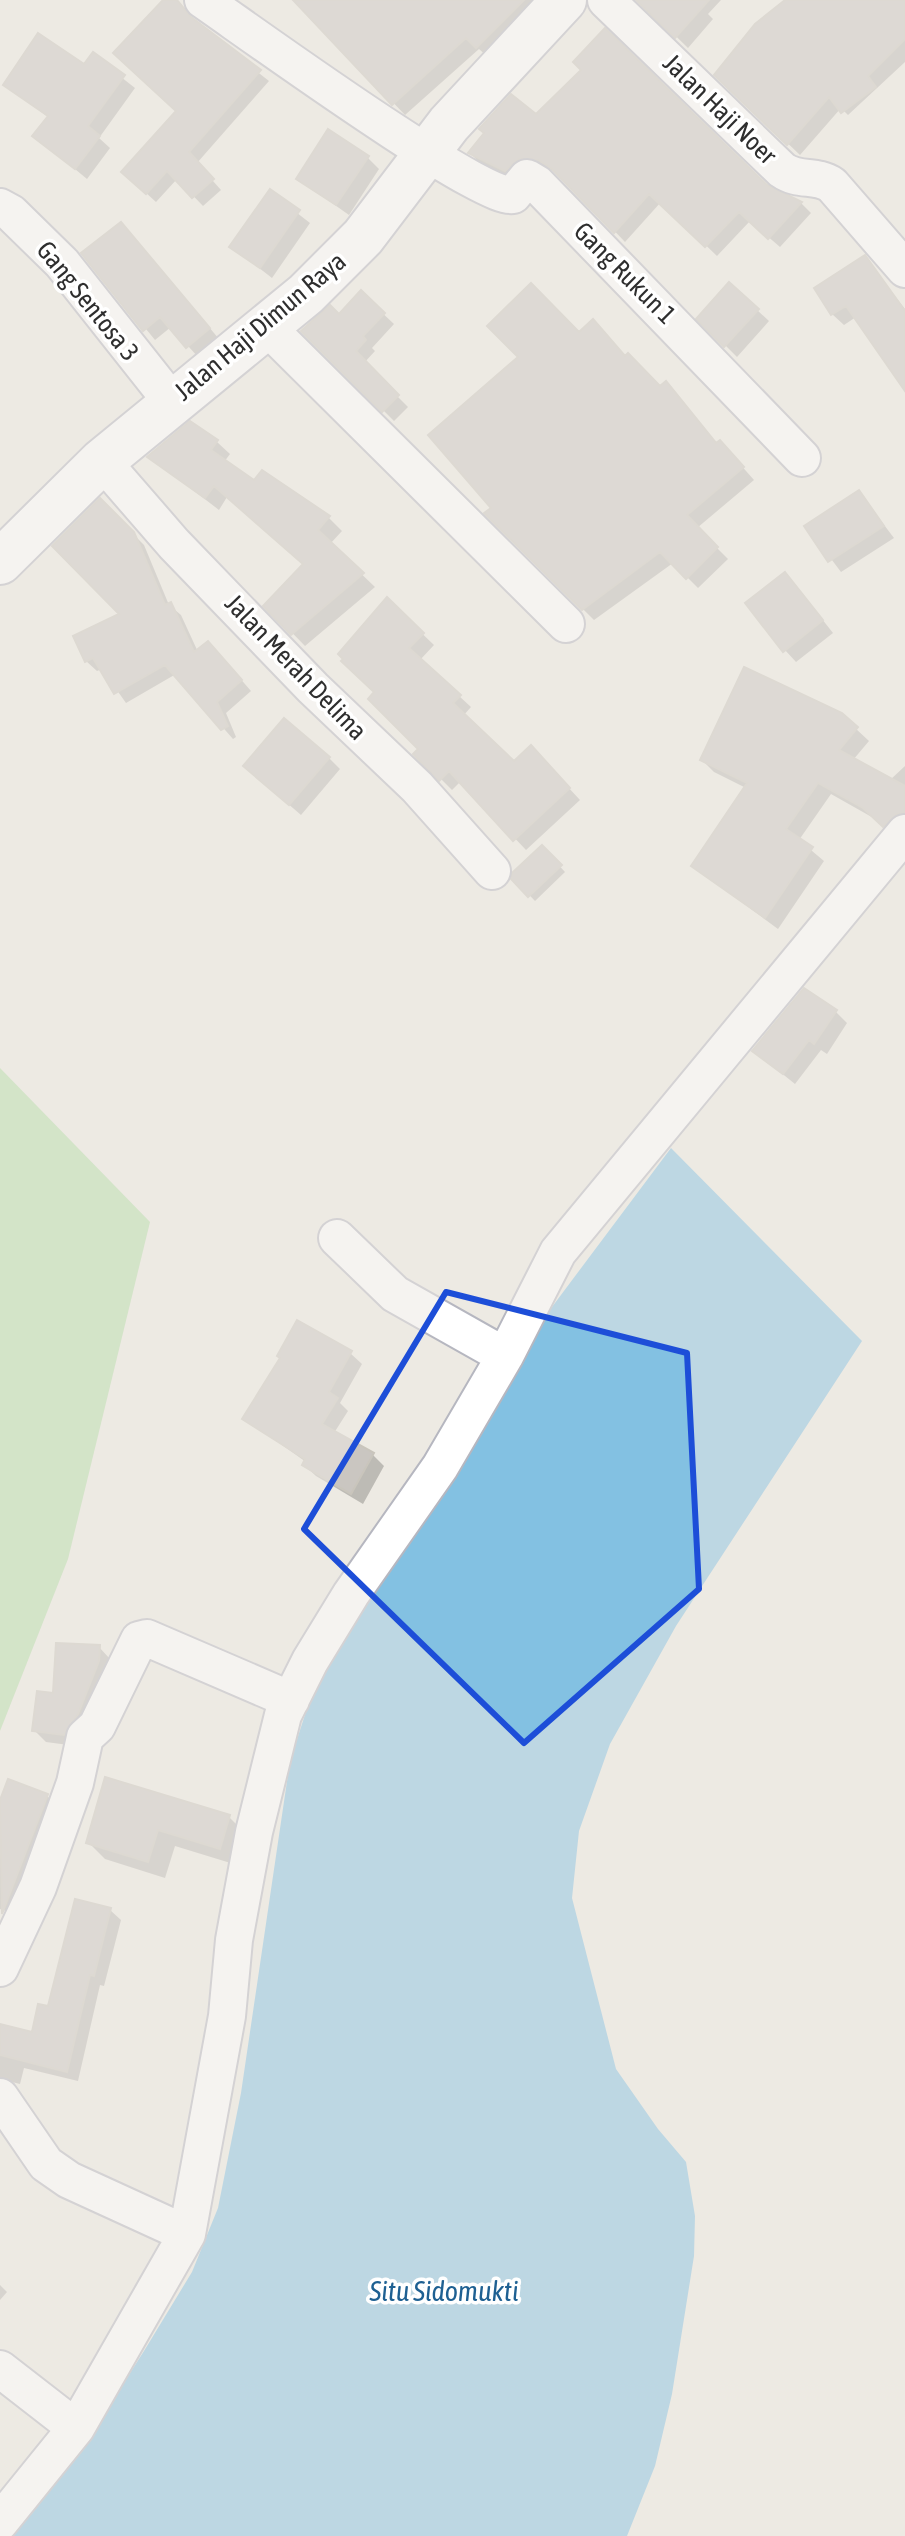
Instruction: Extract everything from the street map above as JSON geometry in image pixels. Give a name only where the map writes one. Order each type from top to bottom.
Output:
[{"type":"street","points":[[203,0],[428,153]]},
{"type":"street","name":"Jalan Haji Noer","points":[[606,0],[782,170],[795,179],[822,179],[832,185],[905,269]]},
{"type":"street","name":"Jalan Haji Dimun Raya","points":[[0,562],[102,461],[306,294],[363,237],[449,124],[560,2]]},
{"type":"street","name":"Gang Rukun 1","points":[[428,153],[499,195],[513,195],[527,178],[537,184],[802,458]]},
{"type":"street","name":"Gang Sentosa 3","points":[[0,207],[11,213],[62,263],[172,402]]},
{"type":"street","points":[[267,327],[566,624]]},
{"type":"street","name":"Jalan Merah Delima","points":[[102,461],[174,544],[313,688],[417,787],[492,871]]},
{"type":"street","points":[[0,2522],[76,2428],[187,2234],[227,2016],[234,1940],[254,1832],[283,1715],[291,1700],[351,1594],[440,1467],[505,1356],[558,1252],[905,833]]},
{"type":"street","points":[[337,1238],[395,1294],[505,1356]]},
{"type":"street","points":[[0,1968],[38,1887],[75,1783],[85,1737],[97,1726],[139,1640],[147,1638],[291,1700]]},
{"type":"street","points":[[0,2097],[46,2164],[69,2180],[187,2234]]},
{"type":"street","points":[[0,2369],[76,2428]]},
{"type":"highlighted area","points":[[446,1292],[687,1353],[699,1589],[524,1743],[304,1529]]},
{"type":"green space","points":[[0,1068],[150,1222],[68,1559],[0,1731]]},
{"type":"water","name":"Situ Sidomukti","points":[[671,1148],[862,1341],[676,1626],[610,1744],[579,1831],[572,1898],[616,2069],[658,2129],[686,2162],[695,2216],[694,2256],[672,2394],[655,2466],[627,2536],[13,2536],[102,2417],[144,2351],[192,2272],[218,2208],[241,2093],[290,1761],[313,1690],[355,1616],[537,1327]]},
{"type":"building","points":[[163,0],[177,0],[191,17],[261,70],[189,152],[214,179],[192,198],[167,171],[146,194],[121,172],[176,111],[113,53]]},
{"type":"building","points":[[293,0],[524,0],[476,48],[466,38],[392,105]]},
{"type":"building","points":[[636,0],[709,0],[675,38]]},
{"type":"building","points":[[785,0],[905,0],[905,39],[868,76],[876,87],[841,113],[829,97],[787,145],[714,75],[755,24]]},
{"type":"building","points":[[605,28],[767,185],[802,202],[768,239],[739,212],[705,247],[649,194],[614,233],[552,169],[538,160],[519,159],[505,171],[468,153],[484,133],[479,129],[511,94],[536,114],[581,70],[573,62]]},
{"type":"building","points":[[38,33],[84,64],[93,52],[125,75],[88,126],[100,136],[75,169],[32,136],[48,116],[3,85]]},
{"type":"building","points":[[328,129],[369,156],[336,205],[296,179]]},
{"type":"building","points":[[270,189],[300,210],[260,268],[229,247]]},
{"type":"building","points":[[121,222],[210,328],[186,348],[160,317],[143,331],[81,253]]},
{"type":"building","points":[[865,255],[905,311],[905,391],[846,306],[831,315],[814,288]]},
{"type":"building","points":[[729,282],[759,309],[724,347],[696,319]]},
{"type":"building","points":[[531,283],[579,332],[593,319],[625,356],[628,353],[660,386],[666,381],[716,443],[720,440],[744,467],[687,515],[718,547],[686,579],[660,552],[582,610],[484,513],[491,508],[428,435],[518,357],[487,326]]},
{"type":"building","points":[[361,290],[385,313],[363,336],[366,340],[356,351],[399,395],[382,412],[301,331],[330,305],[339,314]]},
{"type":"building","points":[[190,421],[218,440],[211,450],[254,480],[262,470],[330,516],[318,530],[364,573],[291,635],[263,606],[303,564],[214,486],[205,498],[147,457]]},
{"type":"building","points":[[859,490],[884,526],[828,562],[804,526]]},
{"type":"building","points":[[100,498],[134,532],[165,605],[171,602],[194,652],[208,641],[242,680],[217,702],[228,726],[221,730],[165,665],[114,694],[93,658],[85,662],[73,636],[119,614],[52,546]]},
{"type":"building","points":[[785,572],[823,620],[783,652],[745,603]]},
{"type":"building","points":[[387,597],[424,633],[409,648],[461,695],[453,703],[514,761],[531,745],[570,788],[513,841],[449,771],[439,781],[413,754],[418,749],[368,699],[374,692],[341,661],[343,659],[338,654]]},
{"type":"building","points":[[744,667],[842,713],[858,727],[839,750],[905,786],[905,813],[897,814],[883,827],[863,808],[818,783],[786,829],[813,847],[765,918],[691,866],[747,783],[700,760]]},
{"type":"building","points":[[284,718],[330,757],[289,805],[243,766]]},
{"type":"building","points":[[542,845],[562,865],[528,897],[511,879],[512,873]]},
{"type":"building","points":[[804,988],[837,1010],[814,1044],[809,1040],[783,1074],[752,1051]]},
{"type":"building","points":[[297,1320],[352,1351],[329,1392],[338,1398],[322,1424],[374,1453],[351,1494],[302,1465],[305,1459],[242,1419],[280,1358],[277,1356]]},
{"type":"building","points":[[56,1643],[100,1645],[99,1661],[78,1714],[64,1735],[32,1731],[37,1691],[53,1693]]},
{"type":"building","points":[[105,1777],[230,1815],[220,1849],[158,1830],[148,1862],[86,1843]]},
{"type":"building","points":[[8,1779],[48,1794],[2,1914],[0,1800]]},
{"type":"building","points":[[75,1899],[111,1908],[94,1976],[90,1975],[67,2072],[0,2055],[0,2024],[32,2032],[38,2004],[48,2006]]}]
